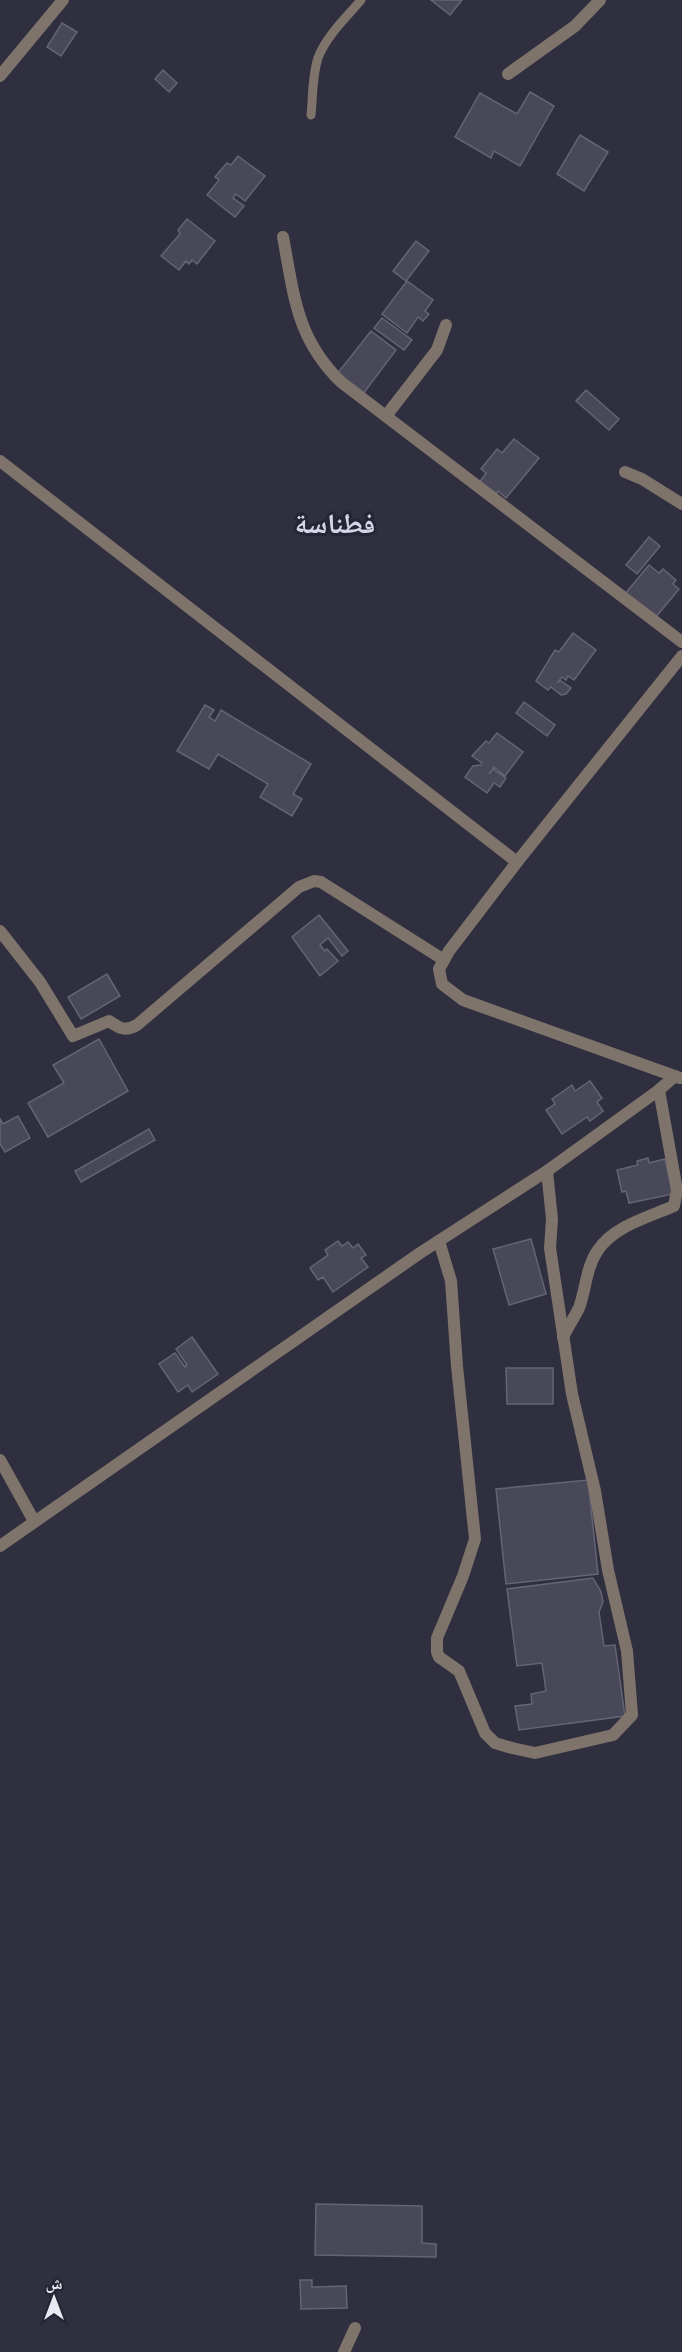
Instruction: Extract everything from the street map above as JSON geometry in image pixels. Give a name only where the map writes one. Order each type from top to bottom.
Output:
[{"type":"street","points":[[0,76],[63,0]]},
{"type":"street","points":[[508,74],[575,26],[600,0]]},
{"type":"street","points":[[283,237],[302,327],[316,354],[341,382],[682,642]]},
{"type":"street","points":[[386,416],[437,350],[446,325]]},
{"type":"street","points":[[0,461],[517,862]]},
{"type":"street","points":[[625,472],[642,479],[682,504]]},
{"type":"street","points":[[679,1077],[464,1000],[442,984],[439,969],[517,862],[682,656]]},
{"type":"street","points":[[0,931],[40,982],[73,1036],[109,1021],[118,1028],[125,1029],[137,1025],[291,894],[300,887],[315,881],[321,882],[444,960]]},
{"type":"street","points":[[0,1546],[439,1241],[547,1172],[679,1077]]},
{"type":"street","points":[[564,1337],[579,1307],[590,1265],[598,1249],[610,1238],[649,1215],[674,1206],[677,1190],[659,1090]]},
{"type":"street","points":[[439,1241],[451,1281],[459,1388],[475,1539],[464,1576],[437,1638],[436,1652],[439,1657],[459,1671],[485,1733],[495,1743],[535,1753],[613,1735],[632,1715],[627,1651],[572,1394],[550,1248],[552,1209],[547,1172]]},
{"type":"street","points":[[0,1460],[34,1521]]},
{"type":"street","points":[[345,2352],[355,2328]]},
{"type":"lane","points":[[311,115],[314,75],[319,56],[331,37],[361,0]]},
{"type":"building","points":[[431,0],[462,0],[450,15]]},
{"type":"building","points":[[62,23],[77,32],[61,56],[47,47]]},
{"type":"building","points":[[163,70],[177,83],[169,92],[155,79]]},
{"type":"building","points":[[530,92],[554,106],[520,166],[494,151],[491,158],[455,137],[480,93],[517,114]]},
{"type":"building","points":[[580,135],[608,152],[584,191],[557,174]]},
{"type":"building","points":[[238,156],[265,176],[245,201],[236,194],[233,198],[244,206],[235,217],[207,195],[219,180],[215,177],[227,163],[231,165]]},
{"type":"building","points":[[187,219],[215,241],[197,264],[192,260],[189,264],[186,261],[179,270],[161,256],[180,234],[178,230]]},
{"type":"building","points":[[416,241],[429,251],[406,281],[393,271]]},
{"type":"building","points":[[407,281],[433,300],[425,311],[429,314],[423,321],[418,317],[407,333],[382,314]]},
{"type":"building","points":[[382,318],[412,340],[404,350],[374,328]]},
{"type":"building","points":[[371,331],[396,350],[363,394],[337,374]]},
{"type":"building","points":[[586,390],[619,419],[609,430],[576,401]]},
{"type":"building","points":[[514,439],[539,458],[506,498],[498,491],[495,495],[479,483],[486,473],[481,469],[497,449],[502,453]]},
{"type":"building","points":[[649,537],[660,546],[637,574],[626,565]]},
{"type":"building","points":[[649,565],[659,573],[663,569],[676,580],[673,584],[679,589],[655,618],[625,594]]},
{"type":"building","points":[[573,633],[596,650],[574,680],[568,676],[566,680],[562,677],[558,682],[561,681],[571,688],[566,694],[561,695],[551,687],[548,690],[536,681],[555,650],[559,652]]},
{"type":"building","points":[[524,702],[555,725],[547,736],[516,713]]},
{"type":"building","points":[[205,705],[214,710],[209,717],[215,721],[221,710],[311,764],[293,794],[302,799],[292,816],[260,797],[268,784],[218,754],[209,769],[177,751]]},
{"type":"building","points":[[497,733],[523,752],[505,776],[494,767],[489,774],[493,769],[506,778],[500,787],[494,783],[487,793],[465,777],[473,766],[482,763],[472,756],[486,741],[489,743]]},
{"type":"building","points":[[319,915],[348,951],[342,956],[328,938],[320,945],[338,961],[320,976],[292,937]]},
{"type":"building","points":[[107,974],[120,996],[81,1019],[68,997]]},
{"type":"building","points":[[99,1039],[128,1091],[48,1137],[28,1103],[64,1083],[53,1065]]},
{"type":"building","points":[[590,1081],[602,1098],[597,1102],[603,1111],[590,1121],[587,1117],[562,1134],[546,1110],[555,1104],[552,1099],[572,1085],[575,1091]]},
{"type":"building","points":[[18,1116],[30,1138],[5,1152],[0,1144],[0,1119],[3,1124]]},
{"type":"building","points":[[149,1129],[155,1140],[81,1182],[75,1171]]},
{"type":"building","points":[[648,1158],[649,1163],[665,1159],[673,1194],[629,1203],[626,1191],[622,1192],[617,1170],[638,1165],[637,1161]]},
{"type":"building","points":[[531,1239],[546,1294],[509,1305],[493,1249]]},
{"type":"building","points":[[338,1241],[342,1246],[348,1242],[353,1248],[358,1244],[366,1255],[361,1258],[368,1267],[333,1292],[323,1277],[318,1280],[310,1268],[328,1255],[325,1250]]},
{"type":"building","points":[[192,1337],[218,1374],[192,1392],[188,1385],[178,1392],[159,1364],[175,1353],[185,1367],[187,1365],[176,1349]]},
{"type":"building","points":[[506,1368],[553,1368],[553,1404],[507,1404]]},
{"type":"building","points":[[588,1480],[598,1574],[506,1584],[496,1489]]},
{"type":"building","points":[[593,1578],[601,1592],[603,1602],[599,1612],[604,1646],[615,1645],[625,1716],[519,1730],[515,1706],[532,1704],[531,1694],[546,1691],[542,1663],[517,1666],[507,1589]]},
{"type":"building","points":[[316,2204],[422,2206],[422,2243],[436,2244],[436,2257],[315,2255]]},
{"type":"building","points":[[300,2280],[312,2280],[312,2287],[346,2286],[347,2308],[301,2309]]},
{"type":"district","name":"فطناسة","points":[[335,523]]}]
